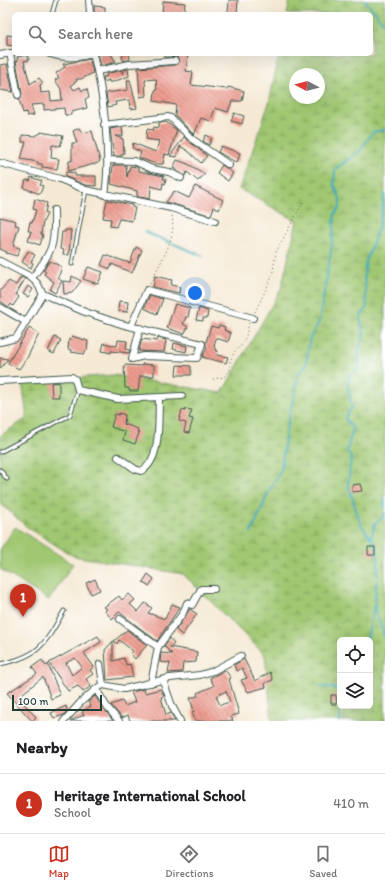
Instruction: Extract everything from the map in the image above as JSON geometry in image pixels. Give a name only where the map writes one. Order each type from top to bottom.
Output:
[{"type":"street","points":[[89,0],[90,12]]},
{"type":"street","points":[[0,55],[12,53]]},
{"type":"street","points":[[12,56],[18,94]]},
{"type":"street","points":[[57,56],[64,58],[84,56]]},
{"type":"street","points":[[93,56],[98,71],[104,125],[108,173],[105,195]]},
{"type":"street","points":[[98,71],[129,64],[175,62]]},
{"type":"street","points":[[104,125],[168,116],[192,139],[229,165]]},
{"type":"street","points":[[107,160],[134,161],[152,169],[169,172],[181,178]]},
{"type":"street","points":[[0,163],[60,179],[86,190],[171,208],[215,221]]},
{"type":"street","points":[[32,278],[51,250],[54,239],[54,210]]},
{"type":"street","points":[[0,261],[32,278],[44,294],[100,318],[140,328],[202,344],[197,358],[144,356],[132,358],[140,328]]},
{"type":"street","points":[[131,326],[147,290],[252,318]]},
{"type":"street","points":[[0,342],[16,338],[44,294]]},
{"type":"street","points":[[0,307],[26,322]]},
{"type":"street","points":[[0,381],[72,377],[75,379],[78,390],[118,399],[182,396]]},
{"type":"street","points":[[118,457],[134,469],[141,471],[152,463],[158,439],[159,397]]},
{"type":"street","points":[[150,683],[158,647],[183,613],[187,603],[192,605],[201,589],[214,589]]},
{"type":"street","points":[[120,619],[158,647]]},
{"type":"street","points":[[64,721],[96,689],[103,685],[118,689],[207,673],[241,656]]},
{"type":"street","points":[[100,664],[103,685]]},
{"type":"street","points":[[163,680],[180,721]]},
{"type":"street","points":[[96,689],[107,707],[119,721]]},
{"type":"lane","points":[[53,12],[56,0]]},
{"type":"lane","points":[[72,264],[86,190]]},
{"type":"lane","points":[[0,452],[70,415],[78,390]]},
{"type":"lane","points":[[0,470],[7,479]]},
{"type":"lane","points":[[0,664],[12,661],[38,650],[46,642],[64,612]]},
{"type":"path","points":[[212,379],[224,377],[230,370],[230,361],[246,336],[247,326],[272,277],[276,252],[303,202]]},
{"type":"path","points":[[147,290],[158,265],[171,243],[173,225],[171,208]]},
{"type":"green space","points":[[290,0],[385,0],[385,721],[272,721],[265,655],[183,574],[73,556],[27,527],[0,503],[0,436],[27,418],[22,382],[114,375],[222,393],[281,289],[297,221],[239,189],[269,103],[279,56],[373,56],[373,12],[287,12]]},
{"type":"green space","points":[[15,527],[73,564],[49,600],[0,569],[0,550]]},
{"type":"building","points":[[229,0],[238,0],[237,12],[228,12]]},
{"type":"building","points":[[163,1],[185,3],[184,12],[162,12]]},
{"type":"building","points":[[94,6],[105,7],[105,12],[94,12]]},
{"type":"building","points":[[7,35],[12,36],[12,46],[7,45]]},
{"type":"building","points":[[27,56],[29,60],[24,61],[30,84],[39,78],[43,83],[40,85],[41,93],[50,92],[51,101],[62,100],[61,89],[55,80],[59,78],[56,73],[65,67],[63,64],[90,59],[93,73],[81,79],[76,79],[77,81],[71,85],[74,90],[80,87],[82,91],[87,89],[89,98],[85,99],[87,108],[71,112],[71,115],[65,115],[64,108],[44,110],[44,104],[31,105],[34,115],[27,116],[26,112],[23,113],[19,99],[22,94],[16,61],[18,61],[17,57]]},
{"type":"building","points":[[98,56],[112,56],[116,62],[101,66]]},
{"type":"building","points":[[122,56],[130,56],[129,60],[123,60]]},
{"type":"building","points":[[188,56],[186,71],[193,72],[191,85],[227,89],[228,87],[244,91],[242,101],[232,101],[228,112],[215,108],[211,121],[201,118],[194,135],[175,115],[176,105],[154,101],[155,90],[157,91],[156,79],[145,80],[146,96],[140,97],[138,68],[175,65],[179,63],[177,57],[165,57]]},
{"type":"building","points":[[7,64],[13,92],[0,90],[0,65]]},
{"type":"building","points":[[128,69],[129,76],[113,82],[109,82],[109,80],[104,82],[103,77],[107,76],[106,74],[121,70],[123,74],[123,70]]},
{"type":"building","points":[[127,80],[130,80],[137,108],[130,109],[129,100],[115,102],[116,105],[108,107],[106,93],[128,90]]},
{"type":"building","points":[[234,113],[244,116],[242,124],[231,121]]},
{"type":"building","points":[[166,122],[177,130],[169,155],[165,154],[163,164],[156,164],[139,158],[141,152],[132,148],[133,143],[156,152],[159,141],[146,139],[147,129],[153,130],[154,127],[159,128],[159,123]]},
{"type":"building","points":[[122,127],[123,136],[115,136],[123,139],[124,153],[122,156],[114,156],[110,129]]},
{"type":"building","points":[[79,128],[82,133],[92,131],[100,161],[98,163],[68,171],[69,161],[72,161],[72,143],[77,143],[73,131]]},
{"type":"building","points":[[41,132],[63,136],[60,146],[52,145],[51,158],[59,159],[57,169],[42,167],[42,164],[38,164],[38,162],[21,159],[26,142],[22,142],[22,135],[35,136]]},
{"type":"building","points":[[206,135],[212,138],[209,145],[203,141]]},
{"type":"building","points":[[184,137],[207,156],[201,163],[180,146],[177,157],[170,156]]},
{"type":"building","points":[[221,146],[240,153],[237,163],[218,152]]},
{"type":"building","points":[[177,160],[188,164],[205,174],[198,181],[187,172],[185,176],[173,168]]},
{"type":"building","points":[[113,165],[126,165],[127,177],[130,166],[137,167],[139,171],[164,176],[163,179],[166,179],[165,184],[163,183],[162,189],[151,186],[150,199],[139,197],[137,196],[137,191],[111,184]]},
{"type":"building","points":[[222,165],[233,173],[228,181],[217,173]]},
{"type":"building","points":[[66,172],[75,173],[75,176],[96,176],[96,186],[85,185],[66,177]]},
{"type":"building","points":[[31,177],[42,181],[40,185],[43,186],[40,194],[24,188],[26,180],[30,181]]},
{"type":"building","points":[[195,186],[223,200],[219,210],[214,207],[211,215],[209,215],[166,202],[174,191],[189,198]]},
{"type":"building","points":[[35,199],[47,203],[45,213],[47,214],[43,222],[41,234],[43,235],[40,245],[28,241],[31,231],[28,231],[30,222],[32,223],[36,210],[33,209]]},
{"type":"building","points":[[107,200],[132,205],[132,207],[135,208],[132,221],[119,219],[116,227],[110,226],[111,219],[103,218]]},
{"type":"building","points":[[0,217],[16,221],[15,225],[19,226],[13,246],[20,248],[17,256],[6,253],[7,252],[0,249]]},
{"type":"building","points":[[65,230],[71,230],[69,255],[63,254],[64,250],[60,249],[62,232],[65,232]]},
{"type":"building","points":[[136,247],[142,250],[132,273],[112,264],[110,269],[101,265],[105,255],[130,263]]},
{"type":"building","points":[[28,251],[35,255],[31,262],[33,263],[31,268],[22,262]]},
{"type":"building","points":[[50,261],[62,267],[58,278],[62,281],[55,293],[50,290],[54,282],[44,274],[46,272],[43,270]]},
{"type":"building","points":[[88,267],[103,272],[98,284],[83,279]]},
{"type":"building","points":[[72,276],[81,281],[72,293],[64,294],[63,281],[71,282]]},
{"type":"building","points":[[155,276],[172,280],[171,285],[180,287],[179,293],[153,287]]},
{"type":"building","points":[[21,277],[25,279],[16,294],[19,297],[13,306],[11,304],[9,307],[0,301],[0,291],[9,281],[16,285]]},
{"type":"building","points":[[28,286],[33,289],[28,297],[23,294]]},
{"type":"building","points":[[150,295],[163,299],[157,314],[144,308]]},
{"type":"building","points":[[119,301],[128,302],[127,312],[118,311]]},
{"type":"building","points":[[175,304],[190,308],[188,317],[186,317],[183,324],[188,327],[184,334],[167,328]]},
{"type":"building","points":[[199,308],[208,311],[207,318],[203,318],[203,321],[196,320]]},
{"type":"building","points":[[219,325],[225,327],[224,330],[231,333],[228,342],[216,338],[214,347],[215,350],[218,351],[217,355],[228,357],[226,363],[202,357],[207,348],[206,342],[211,326],[218,328]]},
{"type":"building","points":[[29,328],[39,334],[27,358],[19,369],[8,363]]},
{"type":"building","points":[[72,336],[88,341],[87,351],[86,350],[84,354],[71,352],[71,350],[68,349],[69,339],[71,340]]},
{"type":"building","points":[[55,337],[61,340],[54,354],[48,351]]},
{"type":"building","points":[[158,338],[166,340],[164,352],[139,351],[142,339],[157,341]]},
{"type":"building","points":[[118,340],[127,341],[126,349],[130,350],[129,353],[111,351],[111,353],[102,351],[104,343],[117,346]]},
{"type":"building","points":[[174,343],[187,346],[186,352],[173,349]]},
{"type":"building","points":[[0,358],[8,359],[0,369]]},
{"type":"building","points":[[142,364],[154,365],[154,376],[140,376],[138,391],[129,391],[129,388],[125,388],[124,365],[142,366]]},
{"type":"building","points":[[177,365],[191,366],[191,375],[176,375]]},
{"type":"building","points":[[59,382],[59,397],[52,397],[51,383]]},
{"type":"building","points":[[185,409],[192,410],[189,418],[193,419],[189,433],[184,432],[186,423],[179,421],[182,410],[185,411]]},
{"type":"building","points":[[119,413],[125,415],[124,424],[138,429],[137,432],[139,433],[135,444],[123,440],[125,432],[111,427],[115,414],[119,415]]},
{"type":"building","points":[[360,484],[362,491],[352,492],[352,485]]},
{"type":"building","points":[[368,547],[375,547],[375,555],[368,555]]},
{"type":"building","points":[[148,574],[154,579],[149,586],[143,582]]},
{"type":"building","points":[[95,579],[100,590],[91,594],[86,583]]},
{"type":"building","points":[[129,594],[135,600],[130,604],[138,612],[145,603],[152,608],[148,613],[165,619],[172,604],[180,607],[157,641],[119,612],[112,619],[105,611],[107,609],[104,607],[119,596],[122,600]]},
{"type":"building","points":[[190,609],[197,614],[182,635],[176,630]]},
{"type":"building","points":[[127,630],[147,645],[135,659],[131,654],[133,651],[119,640],[117,644],[114,641]]},
{"type":"building","points":[[98,636],[101,642],[84,653],[94,667],[90,670],[93,674],[86,679],[91,686],[83,692],[78,686],[68,691],[49,663]],"holes":[[[75,658],[82,667],[72,675],[66,663]]]},
{"type":"building","points":[[170,638],[174,643],[170,647],[197,652],[196,662],[183,663],[182,672],[168,673],[170,663],[160,662],[161,653],[172,654],[164,646]]},
{"type":"building","points":[[113,641],[113,661],[124,658],[126,665],[130,664],[133,677],[107,680],[105,650]]},
{"type":"building","points":[[244,659],[255,681],[270,672],[273,680],[265,683],[266,687],[248,692],[241,680],[247,678],[242,668],[237,671],[234,665]]},
{"type":"building","points":[[42,660],[46,666],[48,664],[60,695],[51,699],[43,677],[18,697],[36,717],[32,721],[7,693],[37,674],[32,667]]},
{"type":"building","points":[[225,670],[231,678],[229,679],[239,714],[231,716],[233,721],[195,721],[190,698],[198,696],[197,693],[214,686],[210,678]],"holes":[[[226,691],[230,702],[220,705],[216,696]]]},
{"type":"building","points":[[144,689],[145,693],[161,689],[164,696],[161,697],[166,715],[171,713],[175,721],[130,721],[128,715],[122,718],[111,705],[122,701],[125,706],[135,702],[131,692]]},
{"type":"building","points":[[331,695],[336,695],[337,704],[331,704]]},
{"type":"building","points":[[95,696],[113,721],[70,721],[84,715],[82,712],[91,706],[88,702]]},
{"type":"building","points":[[66,706],[67,710],[64,715],[54,718],[51,713]]},
{"type":"waterway","points":[[365,0],[385,25]]},
{"type":"waterway","points":[[251,533],[269,491],[281,470],[286,431],[299,373],[306,365],[310,338],[319,322],[331,251],[335,214],[340,207],[340,198],[334,184],[335,169],[359,152],[373,132],[385,130]]},
{"type":"waterway","points":[[371,538],[361,525],[348,485],[351,458],[347,450],[353,429],[345,418],[352,407],[348,387],[349,375],[359,368],[359,349],[364,334],[360,318],[367,307],[364,275],[366,261],[378,229],[385,194]]},
{"type":"waterway","points":[[145,232],[203,256]]},
{"type":"waterway","points":[[384,497],[385,508]]},
{"type":"waterway","points":[[385,513],[380,520],[375,523],[371,538],[375,544],[378,561],[375,607],[385,639]]},
{"type":"waterway","points":[[368,637],[374,606]]},
{"type":"waterway","points":[[320,686],[337,689]]},
{"type":"waterway","points":[[340,709],[340,721]]},
{"type":"place","name":"Heritage International School","points":[[23,617]]}]
